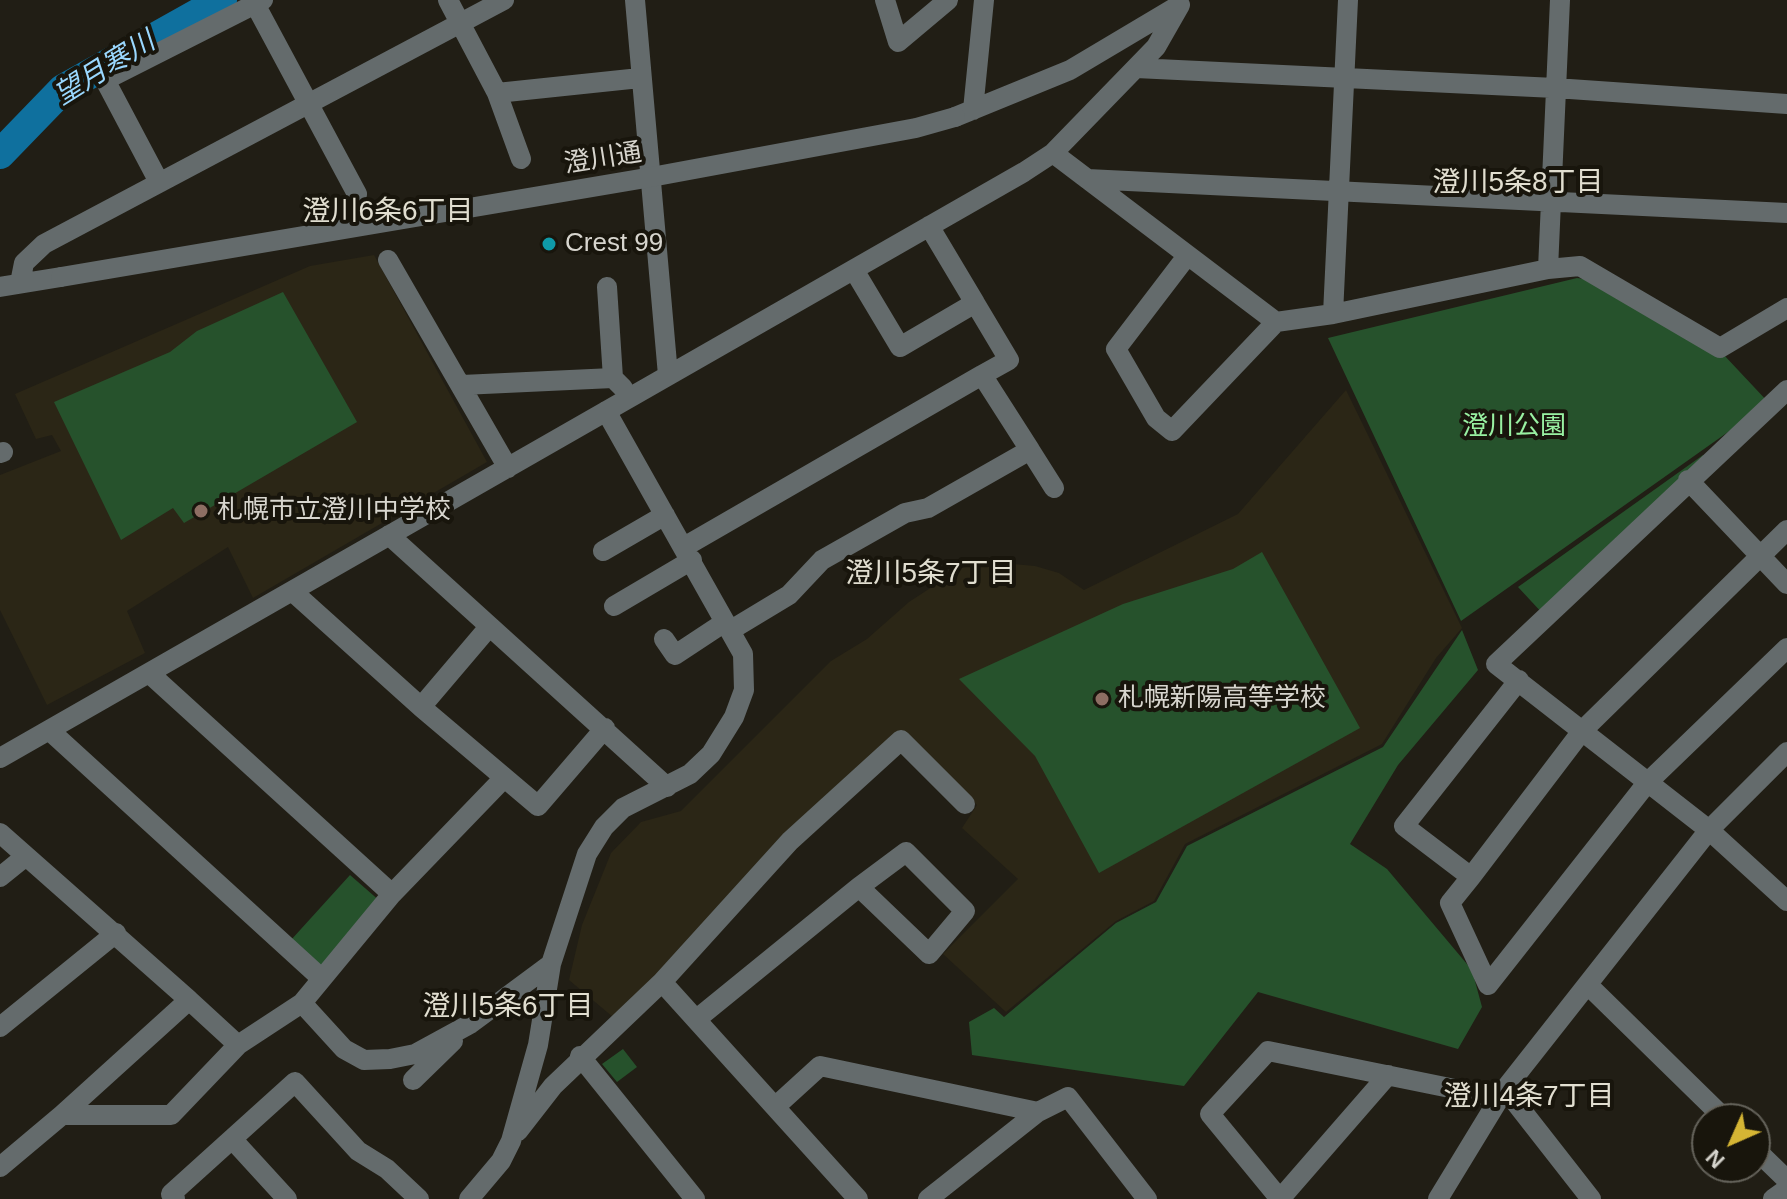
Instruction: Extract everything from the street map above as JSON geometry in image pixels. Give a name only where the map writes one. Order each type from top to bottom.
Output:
[{"type":"street","points":[[448,0],[497,93],[521,159]]},
{"type":"street","points":[[10,285],[24,263],[44,244],[504,0]]},
{"type":"street","points":[[635,0],[668,375]]},
{"type":"street","points":[[885,0],[898,42],[948,0]]},
{"type":"street","points":[[1333,314],[1348,0]]},
{"type":"street","points":[[1548,269],[1560,0]]},
{"type":"street","points":[[964,114],[984,1]]},
{"type":"street","points":[[159,182],[105,80],[259,2],[308,104],[357,194]]},
{"type":"street","points":[[0,758],[1053,153],[1156,47],[1184,2]]},
{"type":"street","name":"澄川通","points":[[10,285],[646,178],[916,128],[964,114],[1070,70],[1184,2]]},
{"type":"street","points":[[1136,68],[1555,88],[1787,104]]},
{"type":"street","points":[[497,93],[640,78]]},
{"type":"street","points":[[1053,153],[1276,322]]},
{"type":"street","points":[[1087,179],[1339,193],[1553,199],[1787,213]]},
{"type":"street","points":[[614,606],[688,554],[1009,360],[929,226]]},
{"type":"street","points":[[1187,256],[1116,349],[1156,418],[1172,431],[1276,322],[1333,314],[1548,269],[1580,266],[1720,348],[1787,308]]},
{"type":"street","points":[[388,260],[508,468]]},
{"type":"street","points":[[854,270],[900,347],[975,303]]},
{"type":"street","points":[[607,287],[613,378],[631,396]]},
{"type":"street","points":[[982,375],[1054,488]]},
{"type":"street","points":[[462,385],[613,378]]},
{"type":"street","points":[[1787,390],[1496,664],[1709,830],[1787,901]]},
{"type":"street","points":[[469,1199],[501,1161],[511,1141],[538,1045],[551,964],[573,888],[587,854],[604,827],[623,808],[690,774],[711,754],[734,717],[744,690],[743,654],[606,411]]},
{"type":"street","points":[[664,639],[675,655],[789,595],[822,560],[905,513],[928,508],[1030,450]]},
{"type":"street","points":[[1688,480],[1787,584]]},
{"type":"street","points":[[603,551],[665,515]]},
{"type":"street","points":[[1787,530],[1582,731],[1450,903],[1488,985],[1647,783],[1787,648]]},
{"type":"street","points":[[389,535],[667,787]]},
{"type":"street","points":[[292,591],[421,707],[538,806],[605,728]]},
{"type":"street","points":[[421,707],[489,627]]},
{"type":"street","points":[[149,673],[392,894]]},
{"type":"street","points":[[1471,877],[1404,826],[1519,680]]},
{"type":"street","points":[[49,730],[321,978]]},
{"type":"street","points":[[511,1141],[580,1056],[662,982],[790,841],[901,740],[965,804]]},
{"type":"street","points":[[1445,1195],[1502,1093],[1709,830],[1787,752]]},
{"type":"street","points":[[62,1115],[171,1115],[238,1045],[302,1003],[392,894],[504,778]]},
{"type":"street","points":[[0,833],[116,933],[238,1045]]},
{"type":"street","points":[[698,1018],[859,887],[906,852],[965,911],[929,954],[859,887]]},
{"type":"street","points":[[0,877],[26,856]]},
{"type":"street","points":[[0,1027],[116,933]]},
{"type":"street","points":[[302,1003],[344,1049],[364,1060],[415,1054],[470,1024],[551,964]]},
{"type":"street","points":[[662,982],[698,1018],[858,1199]]},
{"type":"street","points":[[1588,985],[1709,1103]]},
{"type":"street","points":[[0,1167],[189,1000]]},
{"type":"street","points":[[413,1080],[470,1024]]},
{"type":"street","points":[[1388,1075],[1280,1199],[1210,1114],[1268,1051],[1388,1075],[1502,1093],[1591,1199]]},
{"type":"street","points":[[580,1056],[695,1199]]},
{"type":"street","points":[[775,1107],[820,1066],[1038,1112]]},
{"type":"street","points":[[175,1199],[171,1194],[295,1082],[358,1151],[387,1169],[419,1199]]},
{"type":"street","points":[[928,1199],[1038,1112],[1068,1097],[1145,1198]]},
{"type":"street","points":[[233,1140],[287,1199]]},
{"type":"street","points":[[1771,1164],[1787,1180]]},
{"type":"street","points":[[1773,1199],[1787,1189]]},
{"type":"shaded area","name":"札幌市立澄川中学校","points":[[374,255],[487,462],[253,598],[228,547],[127,611],[145,653],[47,705],[0,610],[0,475],[61,451],[52,435],[36,439],[15,394],[310,266]]},
{"type":"shaded area","name":"札幌新陽高等学校","points":[[1346,390],[1462,628],[1436,658],[1382,744],[1185,844],[1154,901],[1116,921],[1006,1012],[943,954],[1018,879],[962,828],[977,805],[910,737],[620,1023],[569,980],[582,925],[611,853],[641,822],[681,811],[831,661],[867,639],[909,602],[961,568],[990,562],[1035,566],[1059,573],[1084,590],[1238,514]]},
{"type":"green space","name":"澄川公園","points":[[1577,278],[1585,279],[1723,354],[1769,403],[1461,621],[1328,338]]},
{"type":"green space","points":[[283,292],[357,422],[184,523],[173,508],[121,540],[54,402],[170,352],[197,331]]},
{"type":"green space","points":[[1703,455],[1709,463],[1544,615],[1518,587]]},
{"type":"green space","points":[[1262,552],[1360,728],[1099,873],[1035,756],[959,679],[1123,604],[1233,569]]},
{"type":"green space","points":[[1462,630],[1478,670],[1398,765],[1350,844],[1387,869],[1472,970],[1482,1007],[1458,1049],[1258,992],[1184,1086],[972,1055],[969,1022],[994,1008],[1004,1017],[1116,923],[1156,902],[1187,846],[1383,747]]},
{"type":"green space","points":[[350,875],[381,902],[321,967],[291,940]]},
{"type":"green space","points":[[623,1049],[637,1067],[617,1082],[602,1064]]},
{"type":"waterway","name":"望月寒川","points":[[0,154],[63,89],[222,0]]},
{"type":"place","name":"Crest 99","points":[[549,244]]},
{"type":"place","name":"札幌市立澄川中学校","points":[[201,511]]},
{"type":"place","name":"札幌新陽高等学校","points":[[1102,699]]},
{"type":"district","name":"澄川5条8丁目","points":[[1518,183]]},
{"type":"district","name":"澄川6条6丁目","points":[[388,212]]},
{"type":"district","name":"澄川5条7丁目","points":[[931,574]]},
{"type":"district","name":"澄川5条6丁目","points":[[508,1007]]},
{"type":"district","name":"澄川4条7丁目","points":[[1529,1097]]}]
